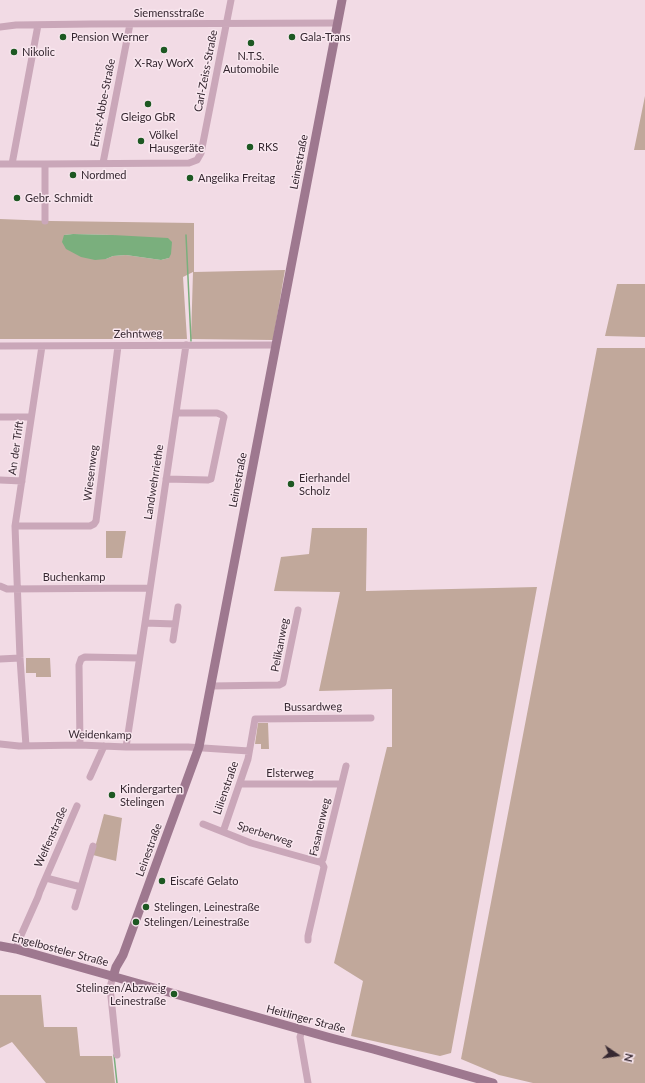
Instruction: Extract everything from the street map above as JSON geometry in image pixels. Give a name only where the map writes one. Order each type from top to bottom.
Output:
[{"type":"street","name":"Carl-Zeiss-Straße","points":[[0,164],[189,163],[194,161],[201,153],[231,0]]},
{"type":"street","name":"Leinestraße","points":[[116,978],[116,967],[124,955],[199,747],[342,0]]},
{"type":"street","name":"Siemensstraße","points":[[0,27],[16,25],[338,23]]},
{"type":"street","name":"Ernst-Abbe-Straße","points":[[102,163],[130,24]]},
{"type":"street","points":[[12,164],[38,25]]},
{"type":"street","points":[[45,164],[45,221]]},
{"type":"street","name":"Landwehrriethe","points":[[126,747],[186,345]]},
{"type":"street","name":"Zehntweg","points":[[0,346],[276,345]]},
{"type":"street","name":"An der Trift","points":[[26,746],[20,658],[15,526],[42,346]]},
{"type":"street","name":"Wiesenweg","points":[[15,526],[90,526],[96,521],[118,346]]},
{"type":"street","points":[[166,479],[210,480],[212,477],[224,417],[218,413],[176,413]]},
{"type":"street","points":[[0,417],[31,417]]},
{"type":"street","points":[[0,480],[22,481]]},
{"type":"street","name":"Buchenkamp","points":[[0,586],[7,589],[150,588]]},
{"type":"street","points":[[173,640],[178,607]]},
{"type":"street","name":"Pelikanweg","points":[[211,686],[279,685],[283,683],[298,610]]},
{"type":"street","points":[[145,623],[175,624]]},
{"type":"street","points":[[80,745],[79,666],[81,659],[85,657],[139,658]]},
{"type":"street","points":[[0,658],[20,658]]},
{"type":"street","name":"Bussardweg","points":[[255,719],[371,718]]},
{"type":"street","name":"Lilienstraße","points":[[223,832],[248,759],[255,719]]},
{"type":"street","name":"Weidenkamp","points":[[0,744],[11,746],[80,745],[126,747],[199,747]]},
{"type":"street","points":[[90,777],[104,746]]},
{"type":"street","name":"Lilienstraße","points":[[199,747],[249,751]]},
{"type":"street","name":"Fasanenweg","points":[[308,940],[324,867],[321,861],[323,859],[346,766]]},
{"type":"street","name":"Elsterweg","points":[[240,784],[341,784]]},
{"type":"street","name":"Welfenstraße","points":[[16,949],[77,806]]},
{"type":"street","name":"Sperberweg","points":[[203,824],[251,843],[319,862],[321,861]]},
{"type":"street","points":[[75,907],[93,846]]},
{"type":"street","name":"Welfenstraße","points":[[46,878],[81,887]]},
{"type":"street","name":"Engelbosteler Straße","points":[[0,946],[16,949],[116,978]]},
{"type":"street","points":[[116,978],[110,987],[117,1055]]},
{"type":"street","name":"Heitlinger Straße","points":[[116,978],[493,1083]]},
{"type":"street","points":[[302,1030],[300,1037],[308,1083]]},
{"type":"shaded area","points":[[645,96],[645,150],[634,150]]},
{"type":"shaded area","points":[[0,219],[194,223],[194,272],[285,270],[273,340],[191,339],[193,272],[183,277],[187,339],[0,339]],"holes":[[[64,235],[113,235],[169,258],[161,260],[126,255],[113,256],[106,259]]]},
{"type":"shaded area","points":[[73,234],[168,238],[172,242],[171,254],[169,258],[161,260],[126,255],[95,260],[81,257],[66,249],[62,242],[64,235]]},
{"type":"shaded area","points":[[617,284],[645,284],[645,337],[605,336]]},
{"type":"shaded area","points":[[597,348],[645,348],[645,1083],[533,1083],[499,1075],[461,1059]]},
{"type":"shaded area","points":[[312,528],[367,528],[366,591],[537,587],[451,1053],[440,1056],[351,1036],[363,981],[334,963],[387,747],[392,747],[392,689],[319,691],[340,592],[274,591],[281,557],[309,554]]},
{"type":"shaded area","points":[[106,531],[126,531],[122,558],[106,558]]},
{"type":"shaded area","points":[[26,658],[50,658],[51,677],[36,677],[36,673],[26,673]]},
{"type":"shaded area","points":[[258,723],[268,723],[269,749],[261,749],[261,744],[255,744]]},
{"type":"shaded area","points":[[104,814],[122,818],[116,861],[93,855]]},
{"type":"shaded area","points":[[0,995],[41,995],[44,1027],[77,1027],[80,1056],[112,1056],[115,1083],[46,1083],[12,1042],[0,1048]]},
{"type":"waterway","points":[[186,235],[191,341]]},
{"type":"waterway","points":[[114,1055],[117,1083]]},
{"type":"place","name":"Pension Werner","points":[[63,37]]},
{"type":"place","name":"Gala-Trans","points":[[292,37]]},
{"type":"place","name":"N.T.S. Automobile","points":[[251,43]]},
{"type":"place","name":"X-Ray WorX","points":[[164,50]]},
{"type":"place","name":"Nikolic","points":[[14,52]]},
{"type":"place","name":"Gleigo GbR","points":[[148,104]]},
{"type":"place","name":"Völkel Hausgeräte","points":[[141,141]]},
{"type":"place","name":"RKS","points":[[250,147]]},
{"type":"place","name":"Nordmed","points":[[73,175]]},
{"type":"place","name":"Angelika Freitag","points":[[190,178]]},
{"type":"place","name":"Gebr. Schmidt","points":[[17,198]]},
{"type":"place","name":"Eierhandel Scholz","points":[[291,484]]},
{"type":"place","name":"Kindergarten Stelingen","points":[[112,795]]},
{"type":"place","name":"Eiscafé Gelato","points":[[162,881]]},
{"type":"place","name":"Stelingen, Leinestraße","points":[[146,907]]},
{"type":"place","name":"Stelingen/Leinestraße","points":[[136,922]]},
{"type":"place","name":"Stelingen/Abzweig Leinestraße","points":[[174,994]]}]
